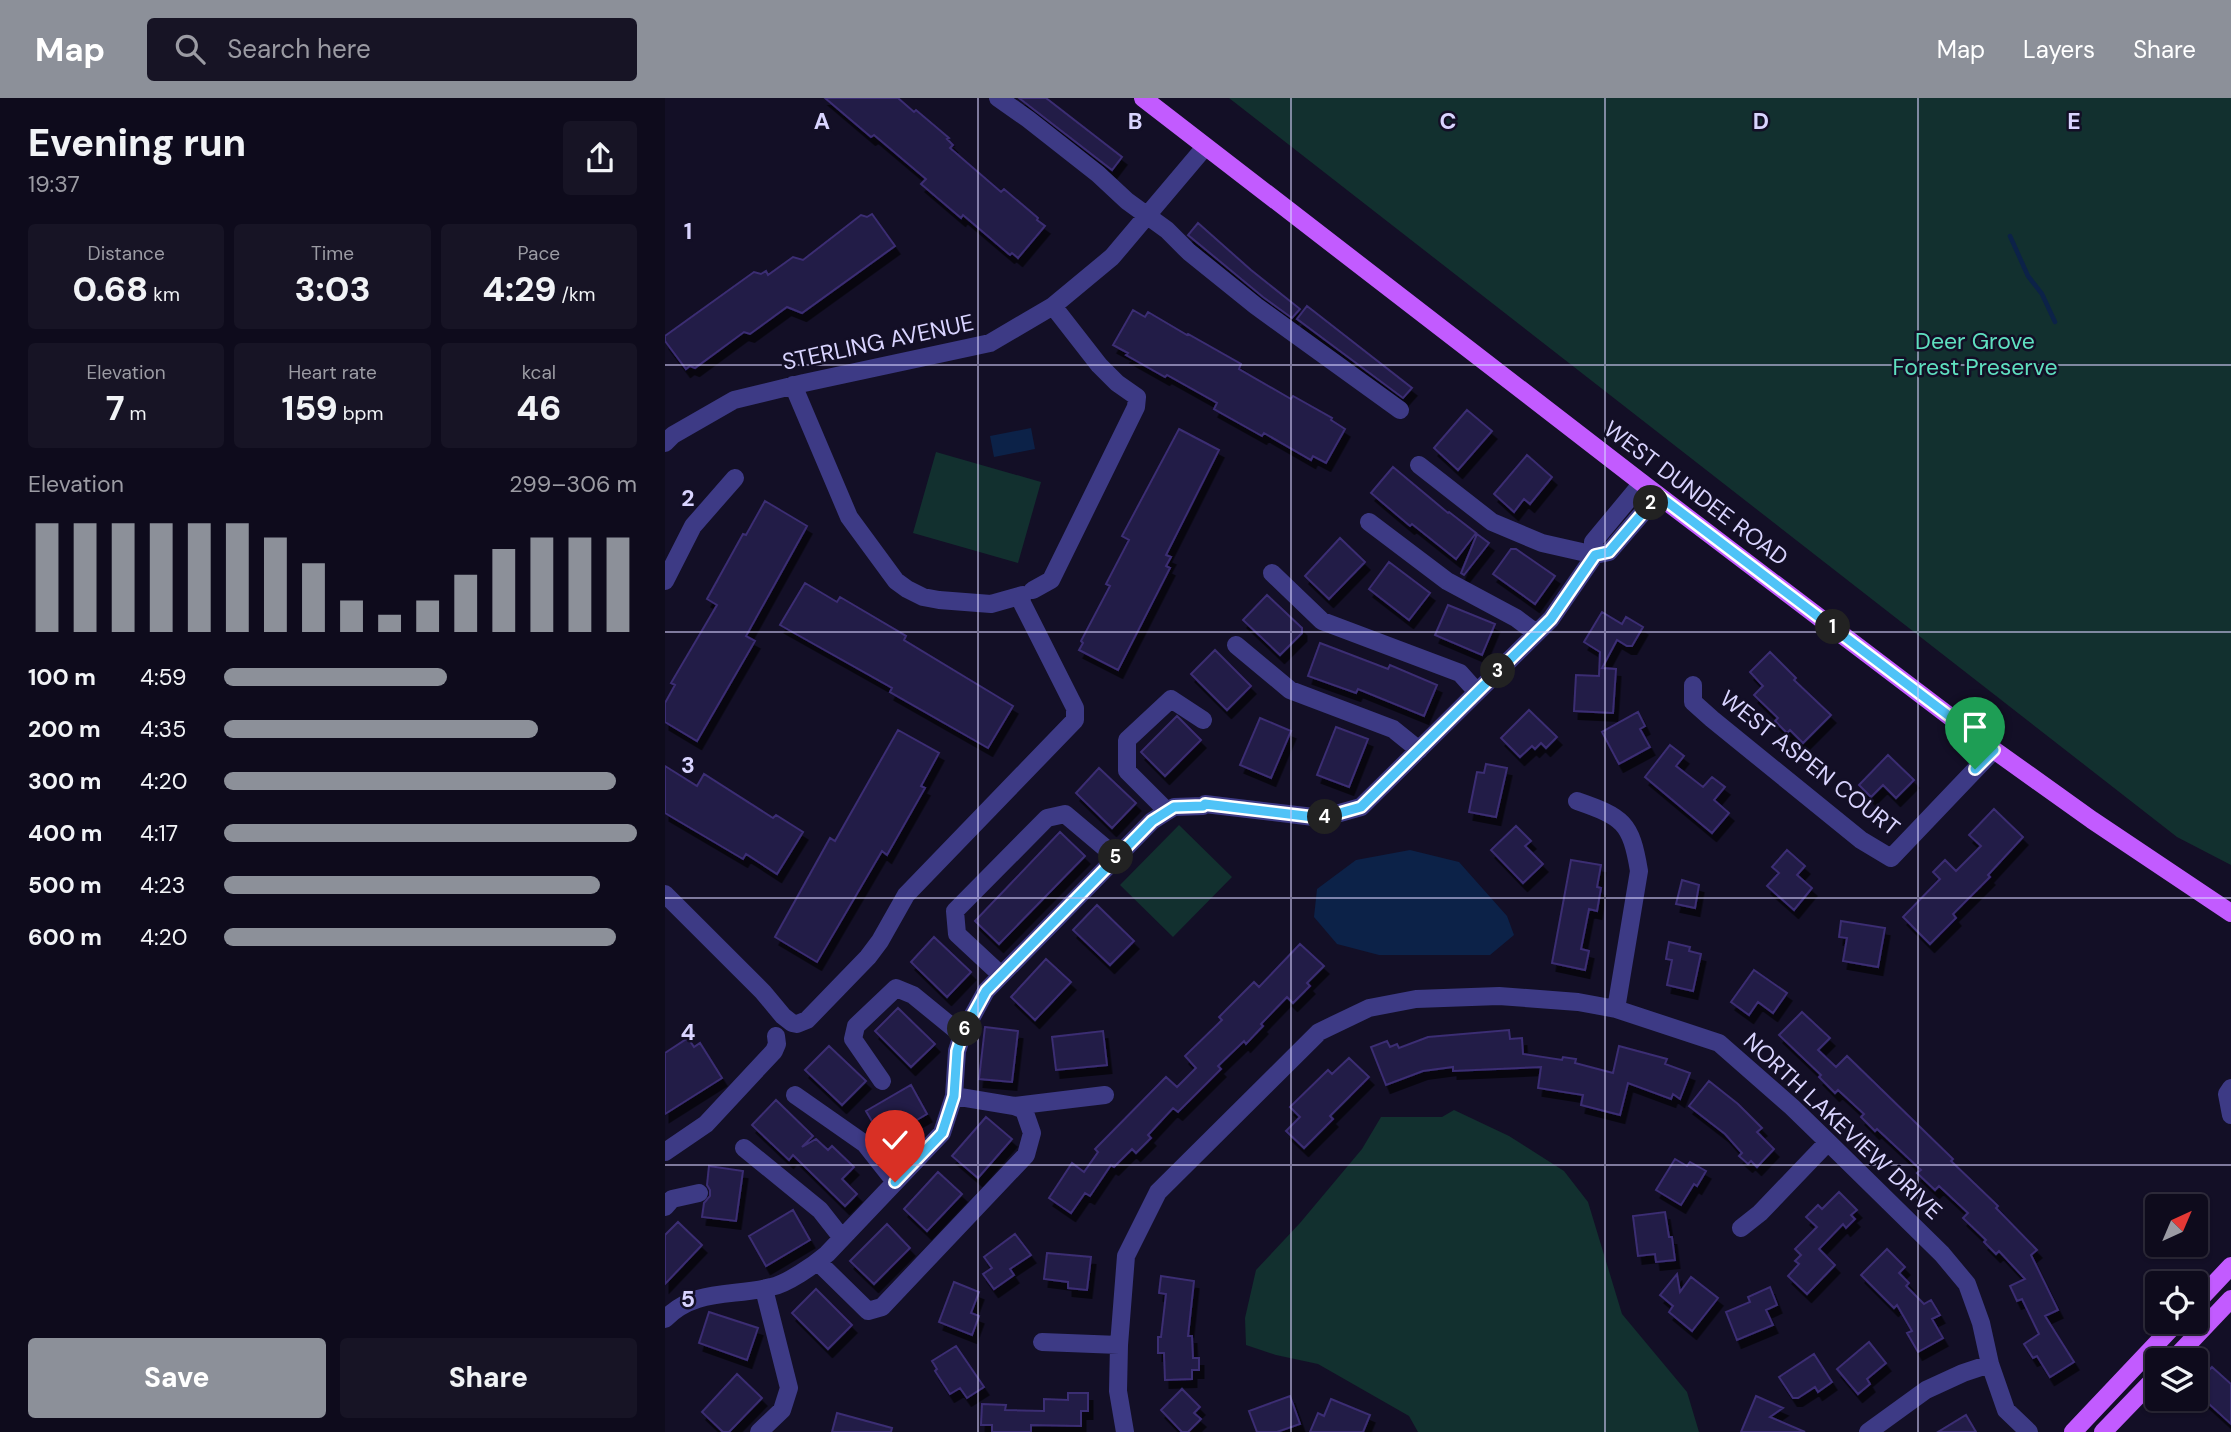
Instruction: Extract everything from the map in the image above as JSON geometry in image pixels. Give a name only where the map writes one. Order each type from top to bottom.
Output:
[{"type":"main road","name":"WEST DUNDEE ROAD","points":[[1143,98],[1642,483],[1994,750],[2092,820],[2231,913]]},
{"type":"main road","points":[[2208,1290],[2231,1266]]},
{"type":"main road","points":[[2186,1348],[2227,1310]]},
{"type":"main road","points":[[2073,1432],[2166,1334]]},
{"type":"main road","points":[[2103,1432],[2145,1388]]},
{"type":"street","points":[[997,98],[1098,174],[1255,306],[1400,410]]},
{"type":"street","name":"STERLING AVENUE","points":[[665,443],[673,435],[734,400],[990,342],[1053,306],[1112,257],[1205,147]]},
{"type":"street","points":[[793,385],[849,517],[896,581],[923,597],[939,600],[991,604],[1025,594],[1051,580],[1136,407],[1137,397],[1107,374],[1053,306]]},
{"type":"street","points":[[1419,465],[1492,522],[1542,543],[1595,555],[1609,552],[1658,495]]},
{"type":"street","points":[[665,581],[693,526],[735,478]]},
{"type":"street","points":[[665,1320],[672,1312],[698,1297],[775,1287],[818,1262],[842,1238],[942,1133],[954,1096],[957,1051],[962,1035],[986,991],[1152,821],[1174,807],[1205,804],[1322,818],[1361,807],[1551,619],[1595,555],[1593,542],[1642,483]]},
{"type":"street","points":[[1369,522],[1447,581],[1516,618],[1536,633]]},
{"type":"street","points":[[1272,573],[1322,621],[1460,673],[1477,692]]},
{"type":"street","points":[[665,894],[763,992],[783,1016],[797,1024],[807,1020],[868,957],[907,895],[1075,720],[1075,708],[1025,594]]},
{"type":"street","points":[[1236,645],[1290,690],[1393,729],[1419,750]]},
{"type":"street","name":"WEST ASPEN COURT","points":[[1693,685],[1693,702],[1712,719],[1861,840],[1891,859],[1994,750]]},
{"type":"street","points":[[1167,811],[1127,771],[1128,740],[1171,698],[1203,720]]},
{"type":"street","points":[[1577,801],[1605,811],[1622,822],[1632,835],[1636,852],[1639,871],[1616,1009]]},
{"type":"street","points":[[1001,975],[957,934],[955,911],[1047,818],[1065,814],[1117,857]]},
{"type":"street","points":[[882,1081],[853,1039],[856,1026],[895,988],[913,995],[962,1035]]},
{"type":"street","name":"NORTH LAKEVIEW DRIVE","points":[[1125,1432],[1118,1391],[1126,1256],[1157,1192],[1319,1032],[1369,1009],[1416,999],[1499,996],[1578,1002],[1616,1009],[1719,1043],[1792,1107],[1942,1254],[1967,1284],[2006,1410],[2029,1432]]},
{"type":"street","points":[[665,1152],[706,1124],[774,1051],[776,1036]]},
{"type":"street","points":[[2231,1088],[2227,1094],[2231,1115]]},
{"type":"street","points":[[795,1095],[865,1144],[895,1182]]},
{"type":"street","points":[[1014,1106],[1105,1095]]},
{"type":"street","points":[[818,1262],[868,1311],[882,1307],[1026,1155],[1032,1133],[1024,1110],[954,1096]]},
{"type":"street","points":[[1741,1228],[1760,1213],[1828,1142]]},
{"type":"street","points":[[744,1147],[812,1203],[842,1238]]},
{"type":"street","points":[[665,1207],[672,1199],[699,1193]]},
{"type":"street","points":[[759,1432],[782,1410],[789,1388],[764,1289]]},
{"type":"street","points":[[1042,1342],[1119,1345]]},
{"type":"street","points":[[1868,1432],[1926,1390],[1990,1364]]},
{"type":"green space","name":"Deer Grove Forest Preserve","points":[[1229,98],[2231,98],[2231,865],[2177,837]]},
{"type":"green space","points":[[936,452],[1041,482],[1018,563],[913,533]]},
{"type":"green space","points":[[1179,825],[1232,877],[1173,937],[1120,885]]},
{"type":"green space","points":[[1454,1110],[1509,1136],[1564,1171],[1588,1202],[1622,1314],[1687,1392],[1699,1432],[1418,1432],[1409,1416],[1318,1364],[1246,1345],[1245,1318],[1256,1270],[1300,1223],[1362,1149],[1381,1117],[1442,1117]]},
{"type":"water","points":[[1031,428],[1035,449],[994,457],[990,436]]},
{"type":"water","points":[[1410,850],[1459,862],[1507,916],[1514,935],[1490,955],[1379,955],[1337,944],[1314,917],[1317,889],[1356,860]]},
{"type":"building","points":[[825,98],[898,98],[949,138],[947,139],[953,145],[950,148],[1001,192],[1004,189],[1045,226],[1018,258],[1012,253],[1010,255],[921,184],[926,179]]},
{"type":"building","points":[[1019,98],[1046,98],[1122,157],[1112,170]]},
{"type":"building","points":[[872,214],[895,246],[802,313],[787,307],[750,334],[744,332],[695,368],[690,366],[686,369],[665,341],[665,336],[754,272],[761,274],[766,271],[768,275],[793,257],[803,260],[861,215],[867,217]]},
{"type":"building","points":[[1198,223],[1300,309],[1292,318],[1188,235]]},
{"type":"building","points":[[1307,306],[1412,388],[1403,398],[1297,319]]},
{"type":"building","points":[[1133,310],[1145,317],[1148,312],[1241,364],[1239,369],[1291,399],[1293,396],[1332,418],[1331,420],[1345,429],[1326,463],[1313,456],[1311,460],[1264,433],[1262,436],[1214,409],[1217,403],[1167,375],[1165,377],[1113,345]]},
{"type":"building","points":[[1467,410],[1492,431],[1458,470],[1434,448]]},
{"type":"building","points":[[1179,429],[1219,450],[1166,555],[1171,557],[1166,566],[1170,568],[1118,670],[1079,650],[1083,643],[1081,641],[1110,586],[1106,584],[1129,540],[1122,536]]},
{"type":"building","points":[[1527,455],[1552,477],[1530,504],[1524,499],[1514,512],[1494,494]]},
{"type":"building","points":[[1393,467],[1476,533],[1456,559],[1412,524],[1410,526],[1371,493]]},
{"type":"building","points":[[765,501],[807,526],[746,636],[755,641],[697,741],[665,722],[665,703],[675,685],[671,683],[717,605],[707,599],[743,534],[746,535]]},
{"type":"building","points":[[1477,534],[1489,543],[1464,575],[1461,573]]},
{"type":"building","points":[[1340,538],[1365,562],[1329,599],[1305,576]]},
{"type":"building","points":[[1511,549],[1516,549],[1555,576],[1535,604],[1493,574]]},
{"type":"building","points":[[1389,562],[1430,593],[1409,620],[1369,589]]},
{"type":"building","points":[[805,583],[837,602],[840,597],[906,636],[904,640],[1013,706],[988,748],[890,692],[892,688],[780,625]]},
{"type":"building","points":[[1267,595],[1302,628],[1302,633],[1280,655],[1243,620]]},
{"type":"building","points":[[1448,605],[1495,624],[1482,655],[1435,635]]},
{"type":"building","points":[[1602,612],[1622,624],[1626,617],[1643,627],[1632,646],[1617,640],[1602,668],[1616,669],[1613,713],[1574,711],[1576,675],[1599,676],[1600,652],[1584,642]]},
{"type":"building","points":[[1320,643],[1388,669],[1390,665],[1437,685],[1424,716],[1358,689],[1356,693],[1308,676]]},
{"type":"building","points":[[1215,650],[1251,686],[1227,710],[1191,674]]},
{"type":"building","points":[[1770,652],[1796,678],[1794,680],[1831,715],[1803,743],[1790,730],[1787,733],[1775,721],[1778,718],[1754,695],[1763,686],[1750,672]]},
{"type":"building","points":[[1529,710],[1557,737],[1546,748],[1541,743],[1535,749],[1532,746],[1520,757],[1501,738]]},
{"type":"building","points":[[1638,712],[1645,726],[1640,729],[1650,747],[1619,764],[1602,732]]},
{"type":"building","points":[[1177,716],[1201,740],[1165,776],[1141,752]]},
{"type":"building","points":[[1260,718],[1291,731],[1271,778],[1240,765]]},
{"type":"building","points":[[1336,727],[1368,739],[1349,787],[1317,775]]},
{"type":"building","points":[[898,730],[939,753],[921,786],[925,788],[887,855],[882,851],[817,962],[775,937],[830,838],[835,841]]},
{"type":"building","points":[[1670,745],[1684,756],[1676,766],[1703,787],[1712,777],[1725,787],[1714,800],[1729,813],[1712,833],[1645,777]]},
{"type":"building","points":[[1888,755],[1914,780],[1896,798],[1883,785],[1871,797],[1859,785]]},
{"type":"building","points":[[1486,764],[1507,768],[1496,817],[1469,812],[1477,772],[1484,773]]},
{"type":"building","points":[[665,766],[697,786],[704,774],[773,818],[776,815],[803,832],[777,874],[746,854],[743,859],[665,813]]},
{"type":"building","points":[[1099,768],[1136,803],[1112,828],[1076,793]]},
{"type":"building","points":[[1994,809],[2023,837],[1988,875],[1990,877],[1953,914],[1956,918],[1930,944],[1903,917],[1940,879],[1933,872],[1945,860],[1956,871],[1981,846],[1969,835]]},
{"type":"building","points":[[1516,826],[1531,841],[1525,846],[1543,864],[1523,883],[1491,850]]},
{"type":"building","points":[[1060,832],[1085,856],[999,944],[975,921]]},
{"type":"building","points":[[1787,850],[1805,866],[1797,875],[1812,888],[1794,910],[1767,886],[1779,873],[1772,867]]},
{"type":"building","points":[[1571,860],[1601,865],[1597,911],[1589,909],[1581,949],[1589,951],[1585,970],[1552,963]]},
{"type":"building","points":[[1682,880],[1699,885],[1695,908],[1676,904]]},
{"type":"building","points":[[1097,905],[1134,941],[1110,965],[1073,930]]},
{"type":"building","points":[[1841,921],[1885,928],[1878,967],[1843,961],[1847,938],[1839,937]]},
{"type":"building","points":[[934,937],[971,972],[947,997],[911,962]]},
{"type":"building","points":[[1669,942],[1690,947],[1689,951],[1701,954],[1693,991],[1667,985],[1672,960],[1666,959]]},
{"type":"building","points":[[1300,944],[1324,966],[1307,983],[1310,986],[1293,1003],[1287,997],[1246,1044],[1244,1041],[1218,1066],[1221,1069],[1178,1112],[1173,1108],[1148,1135],[1151,1138],[1136,1153],[1132,1149],[1114,1167],[1111,1165],[1090,1196],[1085,1193],[1071,1213],[1049,1198],[1072,1163],[1084,1172],[1098,1152],[1095,1149],[1166,1077],[1177,1087],[1196,1068],[1185,1056],[1222,1020],[1219,1017],[1254,982],[1259,987]]},
{"type":"building","points":[[1046,959],[1071,982],[1035,1020],[1011,997]]},
{"type":"building","points":[[1754,970],[1787,993],[1773,1013],[1758,1002],[1749,1015],[1731,1002]]},
{"type":"building","points":[[898,1008],[935,1044],[911,1067],[875,1031]]},
{"type":"building","points":[[1802,1012],[1830,1038],[1818,1050],[1836,1067],[1847,1056],[1953,1159],[1951,1161],[1998,1206],[1996,1208],[2037,1250],[2031,1255],[2058,1310],[2045,1316],[2074,1362],[2050,1377],[2037,1356],[2033,1358],[2024,1344],[2039,1334],[2022,1299],[2017,1301],[2010,1286],[2025,1279],[1999,1251],[1996,1254],[1963,1218],[1968,1213],[1939,1186],[1935,1190],[1917,1173],[1921,1170],[1877,1129],[1875,1131],[1861,1117],[1864,1114],[1838,1090],[1835,1093],[1819,1077],[1821,1075],[1779,1035]]},
{"type":"building","points":[[985,1027],[1018,1031],[1012,1082],[979,1079]]},
{"type":"building","points":[[1509,1030],[1510,1039],[1522,1038],[1523,1054],[1562,1060],[1563,1057],[1576,1059],[1575,1063],[1613,1073],[1619,1046],[1667,1059],[1665,1064],[1690,1073],[1680,1099],[1673,1094],[1671,1099],[1628,1083],[1620,1115],[1581,1105],[1583,1095],[1538,1088],[1541,1067],[1453,1071],[1453,1067],[1423,1071],[1386,1085],[1371,1047],[1387,1041],[1390,1047],[1397,1044],[1399,1048],[1428,1037]]},
{"type":"building","points":[[1103,1031],[1107,1065],[1056,1070],[1052,1037]]},
{"type":"building","points":[[688,1038],[694,1047],[700,1043],[722,1078],[665,1114],[665,1053]]},
{"type":"building","points":[[829,1046],[866,1081],[842,1105],[805,1070]]},
{"type":"building","points":[[1349,1058],[1369,1077],[1330,1116],[1333,1119],[1304,1148],[1286,1131],[1300,1117],[1290,1107],[1328,1070],[1332,1074]]},
{"type":"building","points":[[1709,1081],[1762,1128],[1757,1132],[1774,1149],[1757,1167],[1751,1161],[1748,1164],[1739,1156],[1742,1153],[1725,1134],[1689,1106]]},
{"type":"building","points":[[911,1085],[927,1114],[883,1140],[866,1111]]},
{"type":"building","points":[[776,1100],[813,1136],[802,1147],[816,1139],[828,1150],[832,1146],[854,1167],[842,1179],[857,1194],[845,1206],[793,1155],[789,1160],[752,1125]]},
{"type":"building","points":[[986,1117],[1012,1139],[978,1178],[952,1156]]},
{"type":"building","points":[[1675,1159],[1687,1166],[1690,1162],[1706,1171],[1681,1205],[1656,1190]]},
{"type":"building","points":[[709,1166],[743,1171],[736,1221],[702,1217],[704,1203],[710,1196],[707,1185]]},
{"type":"building","points":[[938,1172],[962,1194],[927,1231],[904,1209]]},
{"type":"building","points":[[1839,1192],[1857,1210],[1851,1215],[1855,1219],[1846,1228],[1843,1224],[1819,1249],[1835,1265],[1807,1294],[1788,1276],[1799,1264],[1795,1261],[1801,1255],[1795,1249],[1817,1227],[1806,1217],[1818,1205],[1822,1209]]},
{"type":"building","points":[[793,1210],[810,1240],[766,1266],[749,1236]]},
{"type":"building","points":[[1665,1212],[1675,1260],[1656,1262],[1655,1254],[1638,1256],[1633,1216]]},
{"type":"building","points":[[678,1222],[702,1245],[665,1284],[665,1235]]},
{"type":"building","points":[[887,1224],[910,1248],[874,1284],[850,1261]]},
{"type":"building","points":[[1015,1234],[1031,1255],[1010,1269],[1014,1275],[994,1289],[983,1274],[992,1268],[984,1257]]},
{"type":"building","points":[[1887,1249],[1905,1267],[1899,1273],[1909,1283],[1906,1286],[1924,1304],[1931,1300],[1940,1315],[1932,1319],[1943,1338],[1918,1352],[1907,1333],[1912,1331],[1897,1305],[1894,1308],[1861,1275]]},
{"type":"building","points":[[1047,1253],[1091,1257],[1087,1290],[1068,1288],[1068,1282],[1044,1279]]},
{"type":"building","points":[[1677,1274],[1680,1292],[1691,1277],[1718,1298],[1692,1331],[1669,1312],[1673,1306],[1660,1295]]},
{"type":"building","points":[[1161,1276],[1194,1281],[1188,1336],[1192,1336],[1193,1358],[1199,1358],[1199,1370],[1192,1370],[1192,1379],[1165,1380],[1164,1353],[1158,1353],[1158,1337],[1161,1337],[1166,1294],[1159,1293]]},
{"type":"building","points":[[954,1282],[979,1292],[971,1313],[979,1316],[972,1335],[939,1322]]},
{"type":"building","points":[[1770,1287],[1777,1305],[1766,1310],[1773,1325],[1737,1340],[1726,1312],[1750,1302],[1748,1297]]},
{"type":"building","points":[[816,1289],[852,1325],[828,1349],[792,1313]]},
{"type":"building","points":[[709,1312],[758,1328],[747,1360],[699,1343]]},
{"type":"building","points":[[1869,1342],[1886,1363],[1867,1379],[1870,1384],[1858,1394],[1837,1369]]},
{"type":"building","points":[[956,1346],[984,1387],[967,1398],[960,1388],[950,1394],[935,1371],[937,1369],[932,1361]]},
{"type":"building","points":[[1814,1354],[1832,1382],[1818,1392],[1815,1387],[1798,1398],[1793,1398],[1779,1377]]},
{"type":"building","points":[[2212,1367],[2231,1384],[2231,1424],[2208,1403],[2208,1371]]},
{"type":"building","points":[[737,1374],[762,1398],[729,1432],[723,1432],[702,1412]]},
{"type":"building","points":[[1182,1389],[1200,1407],[1194,1413],[1201,1419],[1188,1432],[1182,1432],[1161,1410]]},
{"type":"building","points":[[1068,1393],[1088,1393],[1088,1411],[1081,1411],[1081,1426],[1031,1425],[1031,1432],[992,1432],[992,1425],[981,1425],[982,1404],[1006,1405],[1005,1410],[1044,1411],[1044,1399],[1068,1400]]},
{"type":"building","points":[[1290,1396],[1300,1424],[1277,1432],[1257,1432],[1249,1411]]},
{"type":"building","points":[[1756,1396],[1783,1408],[1770,1417],[1805,1432],[1741,1432]]},
{"type":"building","points":[[1331,1399],[1370,1415],[1363,1432],[1310,1432],[1318,1413],[1324,1416]]},
{"type":"building","points":[[837,1413],[892,1428],[891,1432],[832,1432]]},
{"type":"building","points":[[1966,1415],[1976,1432],[1938,1432]]},
{"type":"waterway","points":[[2010,236],[2028,276],[2042,294],[2055,322]]},
{"type":"route","points":[[895,1182],[942,1133],[953,1102],[957,1051],[962,1035],[986,991],[1152,821],[1174,807],[1205,804],[1322,818],[1361,807],[1551,619],[1595,555],[1609,552],[1658,495],[1994,750],[1975,769]]}]
